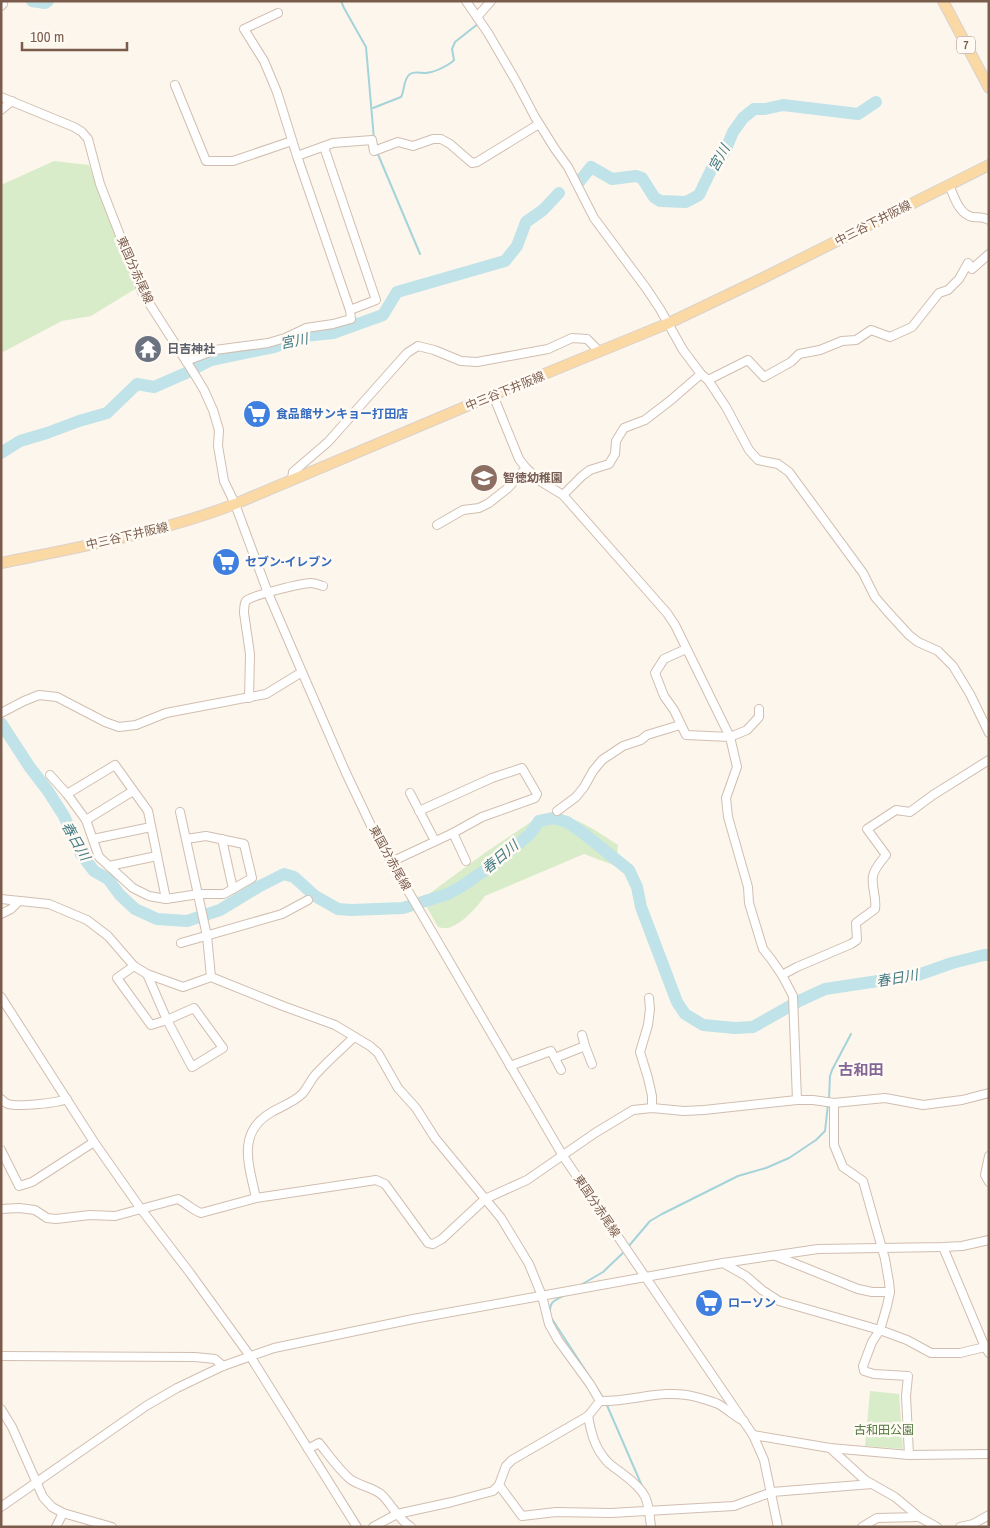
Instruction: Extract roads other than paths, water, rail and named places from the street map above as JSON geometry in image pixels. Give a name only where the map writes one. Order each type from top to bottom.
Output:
[{"type":"main road","name":"7","points":[[943,1],[989,88]]},
{"type":"main road","name":"中三谷下井阪線","points":[[1,563],[168,527],[235,504],[492,395],[669,323],[989,165]]},
{"type":"street","points":[[466,1],[516,81],[554,149],[568,167],[594,218],[646,288],[669,323],[682,350],[708,380],[726,407],[749,450],[758,460],[778,464],[789,472],[863,573],[875,597],[886,611],[918,642],[938,651],[953,666],[970,694],[989,733]]},
{"type":"street","points":[[477,17],[491,1]]},
{"type":"street","points":[[187,363],[215,350],[268,343],[285,338],[306,328],[351,319],[350,310],[296,156],[277,92],[264,62],[244,29],[278,13]]},
{"type":"street","points":[[174,85],[206,161],[233,160],[292,141]]},
{"type":"street","points":[[1,97],[12,102],[1,110]]},
{"type":"street","name":"東国分赤尾線","points":[[12,102],[82,132],[88,139],[100,184],[142,292],[195,374],[214,410],[219,430],[218,446],[224,481],[302,672],[376,836],[563,1156],[753,1435],[764,1460],[778,1527]]},
{"type":"street","points":[[296,156],[333,143],[372,140],[374,152],[398,142],[413,146],[433,139],[441,139],[450,144],[472,163],[477,162],[539,124]]},
{"type":"street","points":[[324,147],[376,300],[350,310]]},
{"type":"street","points":[[949,185],[958,207],[964,213],[972,217],[983,216],[989,220]]},
{"type":"street","points":[[708,380],[748,360],[764,377],[791,362],[799,354],[820,350],[842,341],[856,340],[870,330],[890,337],[912,327],[939,293],[948,290],[959,279],[968,263],[972,269],[989,254]]},
{"type":"street","points":[[292,480],[293,472],[328,442],[407,353],[418,346],[461,361],[477,362],[548,348],[572,338],[587,339],[600,352]]},
{"type":"street","points":[[562,495],[590,470],[609,464],[615,454],[616,441],[624,428],[645,420],[701,374]]},
{"type":"street","points":[[492,395],[519,459],[526,468],[540,481],[562,495],[667,613],[730,737],[737,768],[726,798],[728,817],[763,949],[782,975],[793,996],[797,1100]]},
{"type":"street","points":[[437,525],[463,510],[479,508],[489,503],[508,488],[526,468]]},
{"type":"street","points":[[249,698],[250,654],[244,607],[246,602],[268,592],[309,583],[323,586]]},
{"type":"street","points":[[686,649],[664,659],[654,673],[664,696],[674,710],[686,735],[730,737],[747,730],[759,717],[759,709]]},
{"type":"street","points":[[1,713],[39,695],[57,697],[119,727],[136,725],[166,713],[266,694],[302,672]]},
{"type":"street","points":[[981,718],[989,714]]},
{"type":"street","points":[[557,811],[576,797],[593,770],[602,760],[623,746],[641,740],[647,735],[680,724]]},
{"type":"street","points":[[782,975],[857,940],[856,923],[875,909],[873,877],[878,866],[886,856],[867,829],[896,810],[910,812],[933,795],[989,760]]},
{"type":"street","points":[[67,794],[115,765],[148,811],[166,899]]},
{"type":"street","points":[[392,862],[482,817],[535,798],[536,794],[522,768],[492,778],[419,811]]},
{"type":"street","points":[[50,775],[86,820],[98,857],[133,888],[149,896],[166,899],[199,897],[224,894],[252,878],[244,844],[206,836],[186,840]]},
{"type":"street","points":[[86,820],[134,791]]},
{"type":"street","points":[[410,793],[435,841]]},
{"type":"street","points":[[180,812],[205,925],[211,977]]},
{"type":"street","points":[[93,839],[151,827]]},
{"type":"street","points":[[453,833],[466,861]]},
{"type":"street","points":[[222,838],[233,889]]},
{"type":"street","points":[[109,866],[157,856]]},
{"type":"street","points":[[1,899],[49,904],[87,920],[108,936],[134,966],[147,974],[183,987],[211,977],[335,1025],[370,1046],[378,1054],[398,1088],[416,1108],[435,1138],[502,1218],[528,1264],[542,1296],[550,1324],[558,1340],[600,1401]]},
{"type":"street","points":[[181,943],[282,914],[308,900]]},
{"type":"street","points":[[1,914],[11,909],[18,902]]},
{"type":"street","points":[[134,966],[117,978],[151,1024],[167,1020],[194,1008],[223,1048],[192,1067],[167,1020],[147,974]]},
{"type":"street","points":[[1,997],[94,1142],[250,1356],[357,1527]]},
{"type":"street","points":[[649,998],[648,1025],[640,1052],[648,1078],[652,1108]]},
{"type":"street","points":[[582,1035],[592,1064]]},
{"type":"street","points":[[256,1198],[247,1152],[252,1131],[260,1120],[295,1100],[303,1093],[316,1074],[354,1037]]},
{"type":"street","points":[[554,1058],[585,1046]]},
{"type":"street","points":[[510,1066],[551,1051],[561,1070]]},
{"type":"street","points":[[1,1209],[19,1208],[36,1210],[47,1218],[56,1220],[90,1215],[115,1216],[178,1199],[185,1202],[194,1211],[201,1213],[256,1198],[376,1180],[385,1184],[428,1243],[433,1244],[442,1239],[485,1199],[527,1180],[594,1133],[633,1110],[652,1108],[684,1111],[797,1100],[834,1103],[885,1098],[923,1105],[962,1100],[989,1092]]},
{"type":"street","points":[[1,1099],[8,1104],[28,1105],[61,1102],[67,1099]]},
{"type":"street","points":[[834,1103],[834,1144],[843,1167],[863,1181],[885,1259],[890,1292],[880,1330],[872,1342],[863,1366],[864,1371],[874,1374],[908,1376],[906,1396],[909,1455]]},
{"type":"street","points":[[1,1150],[19,1186],[32,1182],[94,1142]]},
{"type":"street","points":[[989,1156],[985,1175],[989,1182]]},
{"type":"street","points":[[1,1507],[146,1406],[176,1388],[222,1366],[274,1348],[422,1317],[775,1255],[818,1249],[962,1246],[989,1240]]},
{"type":"street","points":[[723,1263],[746,1276],[779,1301],[880,1330],[907,1340],[931,1353],[988,1349],[943,1247]]},
{"type":"street","points":[[775,1255],[858,1289],[872,1292],[890,1292]]},
{"type":"street","points":[[1,1356],[194,1357],[215,1359],[222,1366]]},
{"type":"street","points":[[600,1401],[614,1401],[657,1394],[685,1394],[719,1405],[736,1418],[744,1421]]},
{"type":"street","points":[[372,1527],[397,1514],[493,1491],[499,1485],[506,1466],[512,1460],[588,1416],[600,1401]]},
{"type":"street","points":[[1,1409],[12,1427],[43,1497],[63,1513],[112,1527]]},
{"type":"street","points":[[588,1416],[594,1442],[599,1452],[606,1461],[638,1486],[648,1502],[651,1527]]},
{"type":"street","points":[[753,1435],[830,1448],[909,1455],[989,1454]]},
{"type":"street","points":[[308,1449],[318,1443],[349,1478],[357,1484],[372,1489],[381,1495],[404,1523],[411,1527]]},
{"type":"street","points":[[830,1448],[865,1480],[895,1497],[919,1516],[937,1527]]},
{"type":"street","points":[[499,1485],[522,1516],[556,1512],[611,1513],[734,1506],[772,1492],[872,1484]]},
{"type":"street","points":[[56,1527],[63,1513]]},
{"type":"street","points":[[960,1527],[974,1524],[989,1515]]},
{"type":"street","points":[[862,1527],[877,1518],[919,1516]]},
{"type":"waterway","points":[[32,1],[45,3],[48,1]]},
{"type":"waterway","points":[[341,1],[366,47],[374,139]]},
{"type":"waterway","points":[[373,108],[401,97],[406,79],[410,74],[415,72],[433,72],[452,62],[454,60],[452,49],[455,42],[479,23]]},
{"type":"waterway","name":"宮川","points":[[579,182],[591,167],[612,179],[636,176],[642,178],[654,197],[660,201],[686,202],[699,195],[714,164],[725,151],[733,132],[743,118],[754,109],[765,109],[783,105],[858,114],[876,102]]},
{"type":"waterway","points":[[377,152],[420,254]]},
{"type":"waterway","name":"宮川","points":[[1,453],[20,441],[107,413],[137,384],[154,387],[211,360],[274,347],[305,336],[333,333],[383,315],[397,292],[505,261],[517,246],[526,222],[543,210],[559,193]]},
{"type":"waterway","name":"春日川","points":[[1,723],[64,816],[81,854],[94,871],[108,879],[120,895],[135,909],[157,919],[187,921],[220,910],[284,874],[294,877],[315,896],[338,909],[403,908],[448,894],[462,886],[497,862],[530,834],[539,821],[554,818],[567,822],[583,833],[629,870],[637,887],[641,907],[677,1002],[685,1014],[703,1025],[735,1028],[753,1027],[799,1001],[825,989],[918,975],[952,963],[989,955]]},
{"type":"waterway","points":[[829,1099],[832,1070],[851,1034]]},
{"type":"waterway","points":[[628,1247],[650,1221],[662,1214],[738,1176],[766,1168],[789,1158],[816,1140],[825,1131],[828,1104]]},
{"type":"waterway","points":[[579,1286],[603,1272],[625,1251]]},
{"type":"waterway","points":[[550,1315],[551,1304],[565,1295]]},
{"type":"waterway","points":[[552,1319],[604,1399]]},
{"type":"waterway","points":[[606,1403],[642,1486]]},
{"type":"place","name":"日吉神社","points":[[148,349]]},
{"type":"place","name":"食品館サンキョー打田店","points":[[257,414]]},
{"type":"place","name":"智徳幼稚園","points":[[484,478]]},
{"type":"place","name":"セブン-イレブン","points":[[226,562]]},
{"type":"place","name":"ローソン","points":[[709,1303]]},
{"type":"district","name":"古和田","points":[[861,1070]]},
{"type":"park label","name":"古和田公園","points":[[884,1430]]}]
